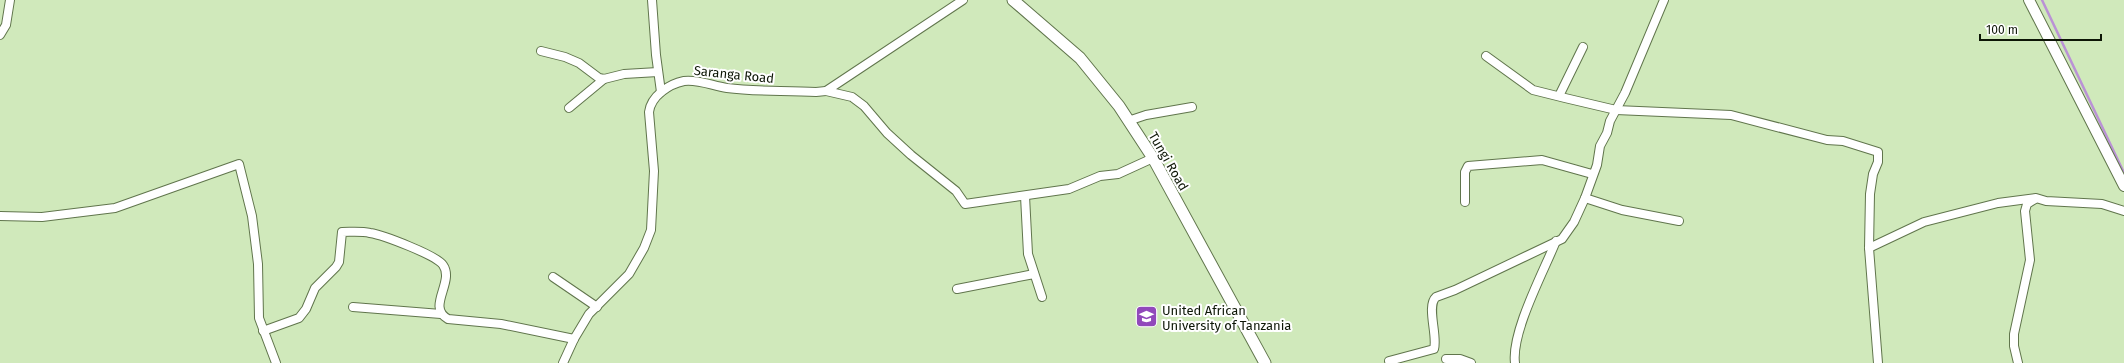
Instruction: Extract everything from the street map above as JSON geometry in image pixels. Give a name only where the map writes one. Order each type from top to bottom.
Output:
[{"type":"main road","name":"Tungi Road","points":[[1013,0],[1080,58],[1128,121],[1153,158],[1265,363]]},
{"type":"street","points":[[0,35],[6,25],[10,0]]},
{"type":"street","points":[[652,0],[661,92]]},
{"type":"street","points":[[826,91],[963,0]]},
{"type":"street","points":[[1389,361],[1428,352],[1434,349],[1436,343],[1432,304],[1436,297],[1562,239],[1574,222],[1585,198],[1596,165],[1600,146],[1664,0]]},
{"type":"street","points":[[2029,0],[2124,186]]},
{"type":"street","points":[[1558,96],[1583,47]]},
{"type":"street","points":[[541,51],[565,57],[579,63],[599,78],[604,79]]},
{"type":"street","points":[[1486,56],[1533,90],[1616,110],[1731,115],[1827,140],[1843,141],[1878,152],[1879,156],[1873,174],[1870,194],[1868,248],[1878,363]]},
{"type":"street","points":[[569,108],[604,79],[624,74],[658,72]]},
{"type":"street","name":"Saranga Road","points":[[564,363],[583,322],[629,274],[644,248],[651,230],[654,171],[649,112],[650,106],[661,92],[675,84],[686,81],[754,90],[826,91],[852,97],[864,106],[906,152],[956,191],[965,204],[1025,196]]},
{"type":"street","points":[[1128,121],[1146,115],[1192,107]]},
{"type":"street","points":[[1042,296],[1028,254],[1025,196],[1077,186],[1100,176],[1118,174],[1153,158]]},
{"type":"street","points":[[1465,202],[1465,172],[1468,166],[1542,160],[1592,174]]},
{"type":"street","points":[[0,216],[42,217],[115,208],[239,164],[252,216],[258,264],[259,318],[276,363]]},
{"type":"street","points":[[1585,198],[1622,210],[1679,221]]},
{"type":"street","points":[[1868,248],[1924,222],[1976,208],[2036,198],[2046,201],[2102,204],[2124,211]]},
{"type":"street","points":[[2018,363],[2014,346],[2014,334],[2030,260],[2026,207],[2036,198]]},
{"type":"street","points":[[263,331],[299,318],[303,314],[315,288],[339,262],[342,232],[370,232],[380,235],[435,259],[444,266],[446,272],[445,284],[439,306],[442,314]]},
{"type":"street","points":[[1515,363],[1516,343],[1523,320],[1556,241]]},
{"type":"street","points":[[957,289],[1034,274]]},
{"type":"street","points":[[553,277],[597,306]]},
{"type":"street","points":[[353,307],[442,314],[452,321],[501,324],[574,339]]},
{"type":"street","points":[[1446,360],[1460,359],[1471,363]]},
{"type":"waterway","points":[[2042,0],[2124,173]]},
{"type":"place","name":"United African University of Tanzania","points":[[1146,317]]}]
